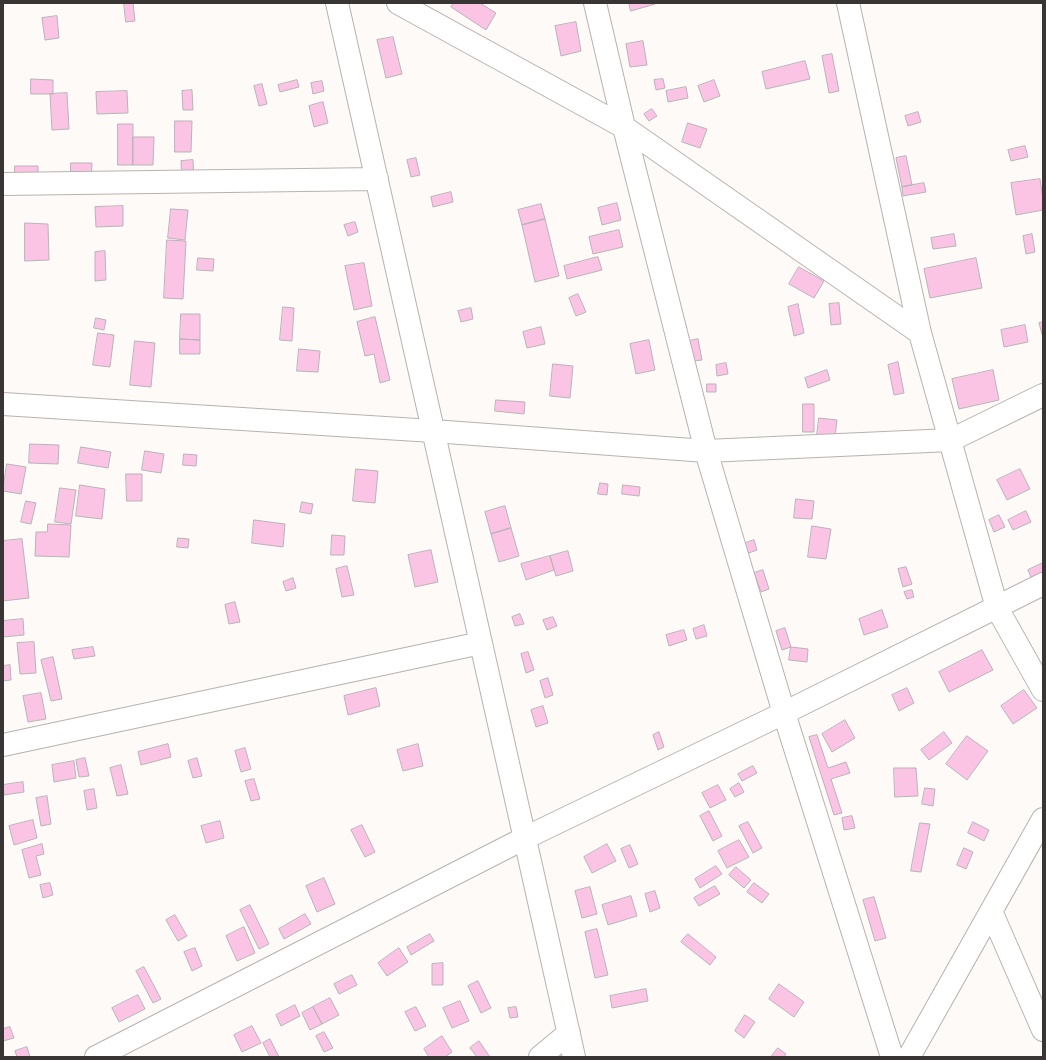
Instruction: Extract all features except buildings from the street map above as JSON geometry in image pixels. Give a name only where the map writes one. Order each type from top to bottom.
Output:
[{"type":"street","points":[[337,3],[574,1057]]},
{"type":"street","points":[[398,3],[624,127],[920,333]]},
{"type":"street","points":[[595,3],[624,127],[706,451],[784,713],[892,1057]]},
{"type":"street","points":[[848,3],[920,333],[997,608],[1043,690]]},
{"type":"street","points":[[3,184],[376,179]]},
{"type":"street","points":[[3,404],[433,431],[706,451],[951,440],[1043,395]]},
{"type":"street","points":[[96,1057],[525,838],[784,713],[1043,584]]},
{"type":"street","points":[[3,744],[481,643]]},
{"type":"street","points":[[909,1057],[1043,818]]},
{"type":"street","points":[[991,911],[1043,1030]]},
{"type":"street","points":[[540,1057],[569,1033]]}]
